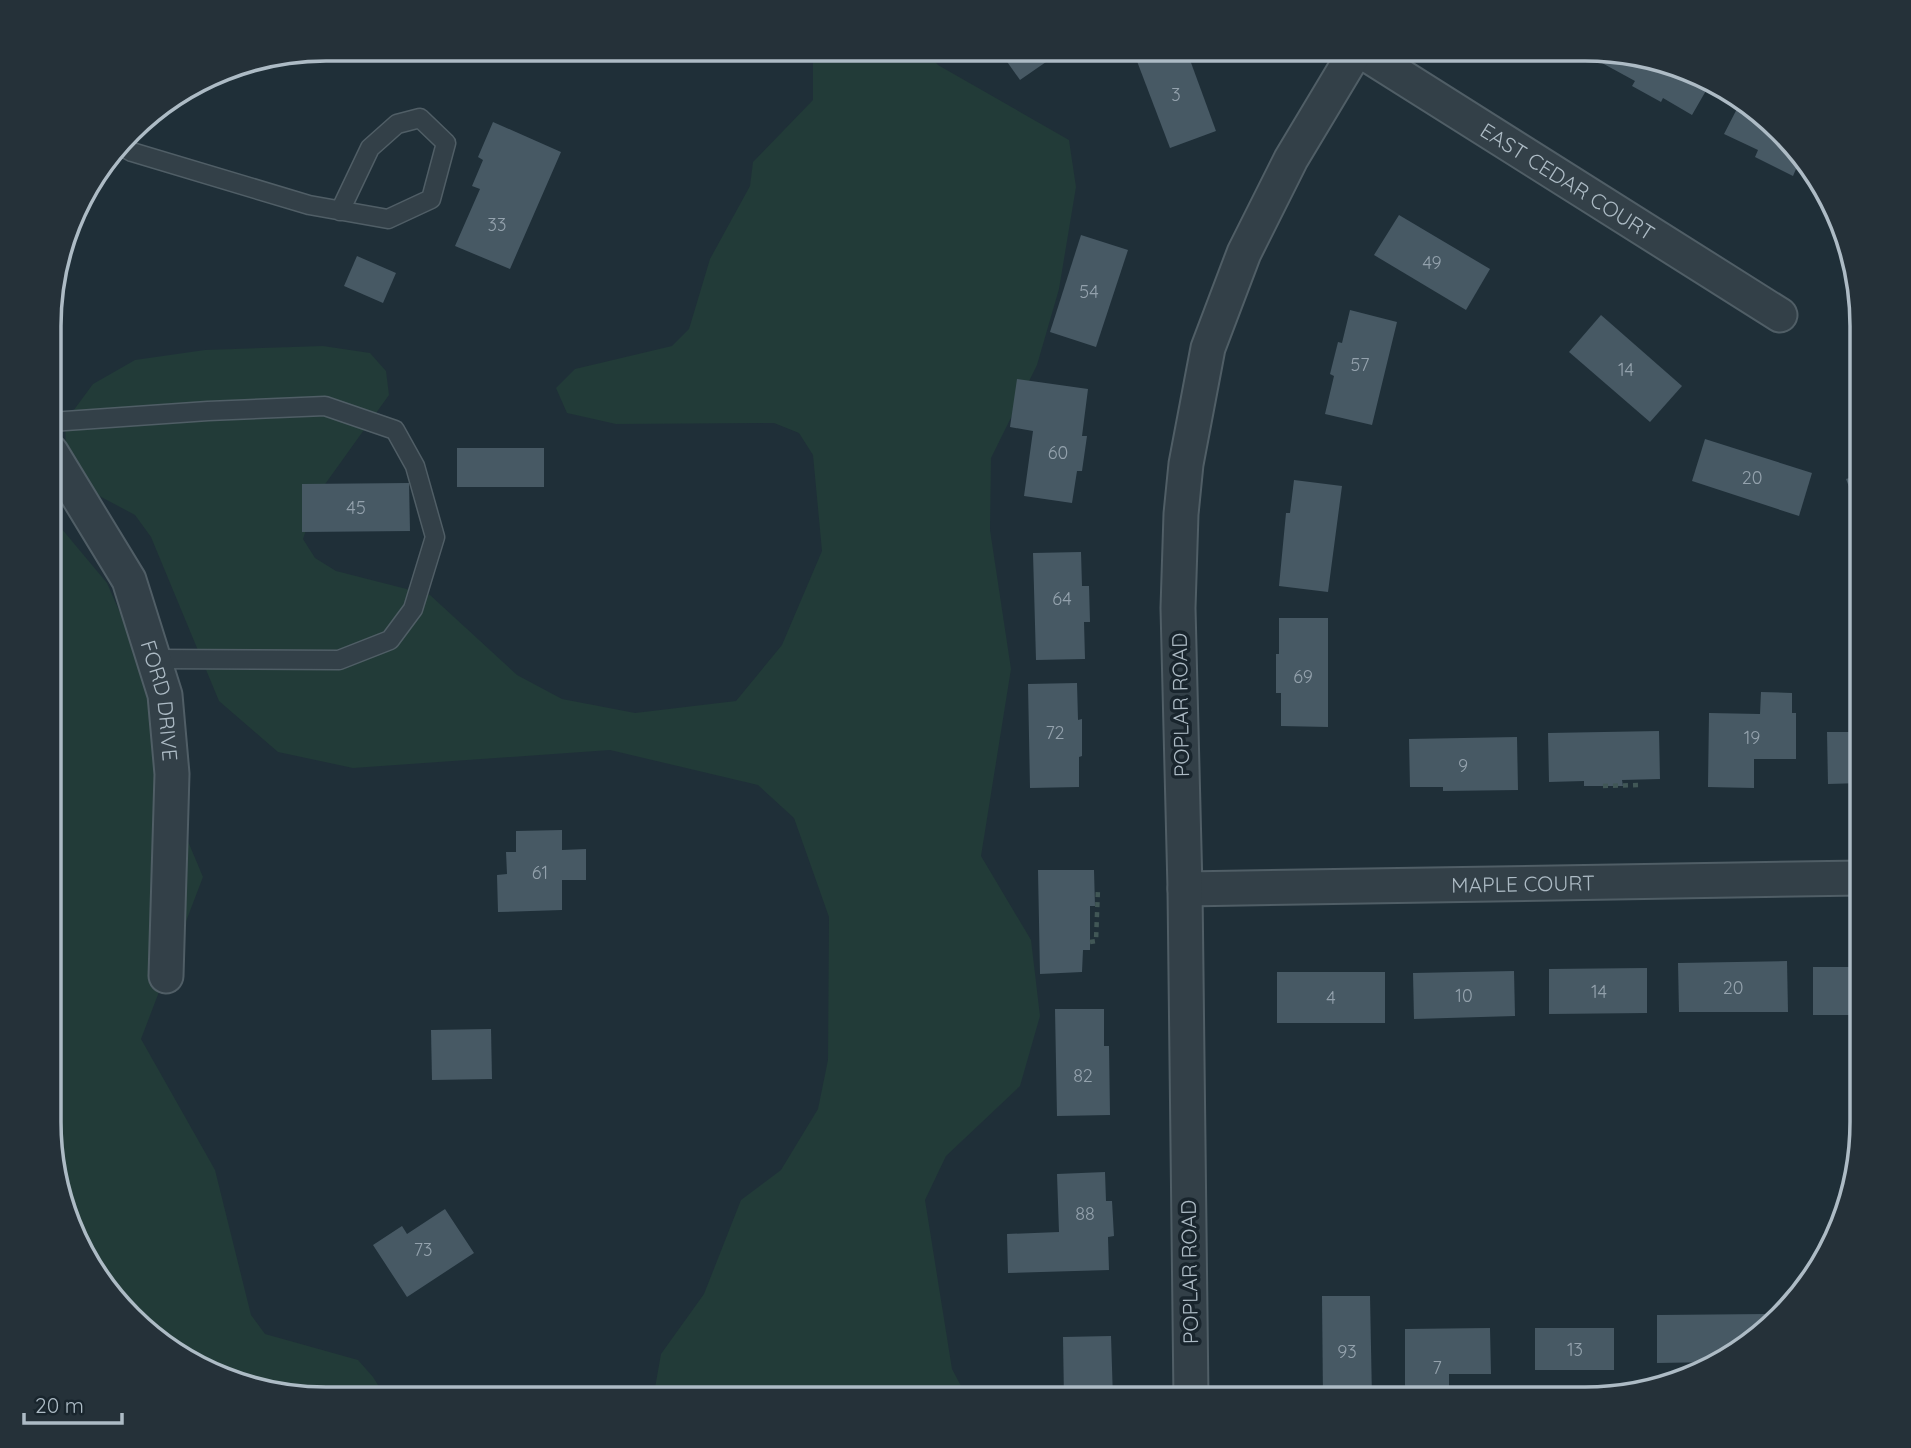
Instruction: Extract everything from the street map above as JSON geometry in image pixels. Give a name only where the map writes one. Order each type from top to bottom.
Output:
[{"type":"street","name":"POPLAR ROAD","points":[[1191,1387],[1178,559],[1186,464],[1208,348],[1244,253],[1291,159],[1351,61]]},
{"type":"street","name":"EAST CEDAR COURT","points":[[1376,61],[1780,314]]},
{"type":"street","name":"FORD DRIVE","points":[[61,468],[129,580],[165,695],[172,774],[166,976]]},
{"type":"street","name":"MAPLE COURT","points":[[1185,889],[1850,878]]},
{"type":"lane","points":[[129,150],[309,205],[340,211],[388,219],[432,199],[446,143],[420,118],[397,124],[370,148],[340,211]]},
{"type":"lane","points":[[61,421],[325,406],[395,430],[415,466],[435,537],[413,609],[390,640],[339,660],[154,659]]},
{"type":"path","points":[[1603,786],[1638,785]]},
{"type":"path","points":[[1090,942],[1096,942],[1098,888]]},
{"type":"green space","points":[[813,61],[934,61],[1069,140],[1076,187],[1059,289],[1037,365],[991,458],[990,530],[1011,669],[981,856],[1031,940],[1040,1016],[1020,1086],[946,1156],[925,1200],[952,1369],[962,1387],[655,1387],[661,1354],[704,1294],[741,1200],[781,1170],[818,1109],[828,1060],[829,917],[794,818],[758,785],[610,750],[353,768],[278,752],[219,701],[151,537],[135,515],[90,491],[66,447],[65,422],[93,384],[135,360],[205,350],[323,346],[370,353],[386,371],[389,395],[318,494],[303,539],[315,558],[336,571],[430,595],[517,675],[562,699],[635,713],[736,701],[782,645],[822,551],[813,455],[799,433],[774,423],[616,424],[567,413],[556,388],[575,369],[672,346],[689,329],[710,259],[750,186],[753,162],[813,100]]},
{"type":"green space","points":[[61,528],[107,583],[156,695],[166,789],[203,877],[141,1039],[215,1170],[251,1315],[265,1334],[358,1360],[379,1387],[326,1387],[275,1382],[225,1367],[194,1351],[152,1321],[116,1283],[97,1254],[75,1207],[66,1173],[61,1122]]},
{"type":"building","points":[[1007,61],[1047,61],[1020,80]]},
{"type":"building","points":[[1137,61],[1190,61],[1216,131],[1170,148]]},
{"type":"building","points":[[1602,63],[1653,70],[1706,91],[1692,115],[1663,98],[1661,102],[1632,86],[1635,81]]},
{"type":"building","points":[[1737,109],[1772,139],[1799,171],[1796,169],[1793,176],[1755,157],[1758,150],[1724,134]]},
{"type":"building","points":[[493,122],[561,152],[510,269],[455,246],[480,189],[472,186],[483,160],[478,157]]},
{"type":"building","points":[[1399,215],[1490,269],[1466,310],[1374,255]]},
{"type":"building","points":[[1081,235],[1128,250],[1096,347],[1050,332]]},
{"type":"building","points":[[357,256],[396,273],[383,303],[344,286]]},
{"type":"building","points":[[1350,310],[1397,322],[1372,425],[1325,414],[1334,376],[1330,374],[1338,342],[1342,343]]},
{"type":"building","points":[[1601,315],[1682,386],[1650,422],[1569,352]]},
{"type":"building","points":[[1017,379],[1088,389],[1082,436],[1087,436],[1082,471],[1077,471],[1072,503],[1024,496],[1033,431],[1010,427]]},
{"type":"building","points":[[1705,439],[1812,473],[1799,516],[1692,481]]},
{"type":"building","points":[[457,448],[544,448],[544,487],[457,487]]},
{"type":"building","points":[[1294,480],[1342,486],[1328,592],[1279,586],[1286,513],[1290,513]]},
{"type":"building","points":[[409,483],[410,531],[302,532],[302,484]]},
{"type":"building","points":[[1081,552],[1082,586],[1089,586],[1090,622],[1084,622],[1085,659],[1036,660],[1033,553]]},
{"type":"building","points":[[1279,618],[1328,618],[1328,727],[1281,726],[1281,693],[1276,693]]},
{"type":"building","points":[[1077,683],[1078,720],[1082,719],[1079,787],[1030,788],[1028,684]]},
{"type":"building","points":[[1761,692],[1792,693],[1792,713],[1796,713],[1796,759],[1754,759],[1754,788],[1708,787],[1709,713],[1760,714]]},
{"type":"building","points":[[1659,731],[1660,779],[1622,780],[1623,786],[1584,786],[1584,781],[1549,782],[1548,733]]},
{"type":"building","points":[[1827,732],[1850,732],[1850,783],[1828,784]]},
{"type":"building","points":[[1517,737],[1518,790],[1443,791],[1443,787],[1410,787],[1409,739]]},
{"type":"building","points":[[562,830],[562,850],[586,849],[586,880],[562,880],[562,910],[498,912],[497,875],[507,874],[506,852],[516,852],[516,831]]},
{"type":"building","points":[[1038,870],[1094,870],[1095,906],[1090,906],[1090,950],[1083,950],[1082,972],[1040,974]]},
{"type":"building","points":[[1787,961],[1788,1012],[1679,1012],[1678,963]]},
{"type":"building","points":[[1813,967],[1850,967],[1850,1015],[1813,1015]]},
{"type":"building","points":[[1647,968],[1647,1013],[1549,1014],[1549,969]]},
{"type":"building","points":[[1514,971],[1515,1016],[1414,1019],[1413,973]]},
{"type":"building","points":[[1277,972],[1385,972],[1385,1023],[1277,1023]]},
{"type":"building","points":[[1055,1009],[1104,1009],[1104,1046],[1109,1046],[1110,1115],[1057,1116]]},
{"type":"building","points":[[491,1029],[492,1079],[432,1080],[431,1030]]},
{"type":"building","points":[[1105,1172],[1106,1201],[1112,1201],[1114,1236],[1108,1237],[1109,1270],[1008,1273],[1007,1234],[1059,1232],[1057,1174]]},
{"type":"building","points":[[445,1209],[474,1253],[407,1297],[373,1245],[402,1226],[407,1234]]},
{"type":"building","points":[[1322,1296],[1370,1296],[1372,1387],[1323,1387]]},
{"type":"building","points":[[1767,1314],[1732,1342],[1695,1362],[1657,1363],[1657,1315]]},
{"type":"building","points":[[1490,1328],[1491,1374],[1449,1374],[1449,1387],[1405,1387],[1405,1329]]},
{"type":"building","points":[[1535,1328],[1614,1328],[1614,1370],[1535,1370]]},
{"type":"building","points":[[1111,1336],[1113,1387],[1064,1387],[1063,1337]]}]
